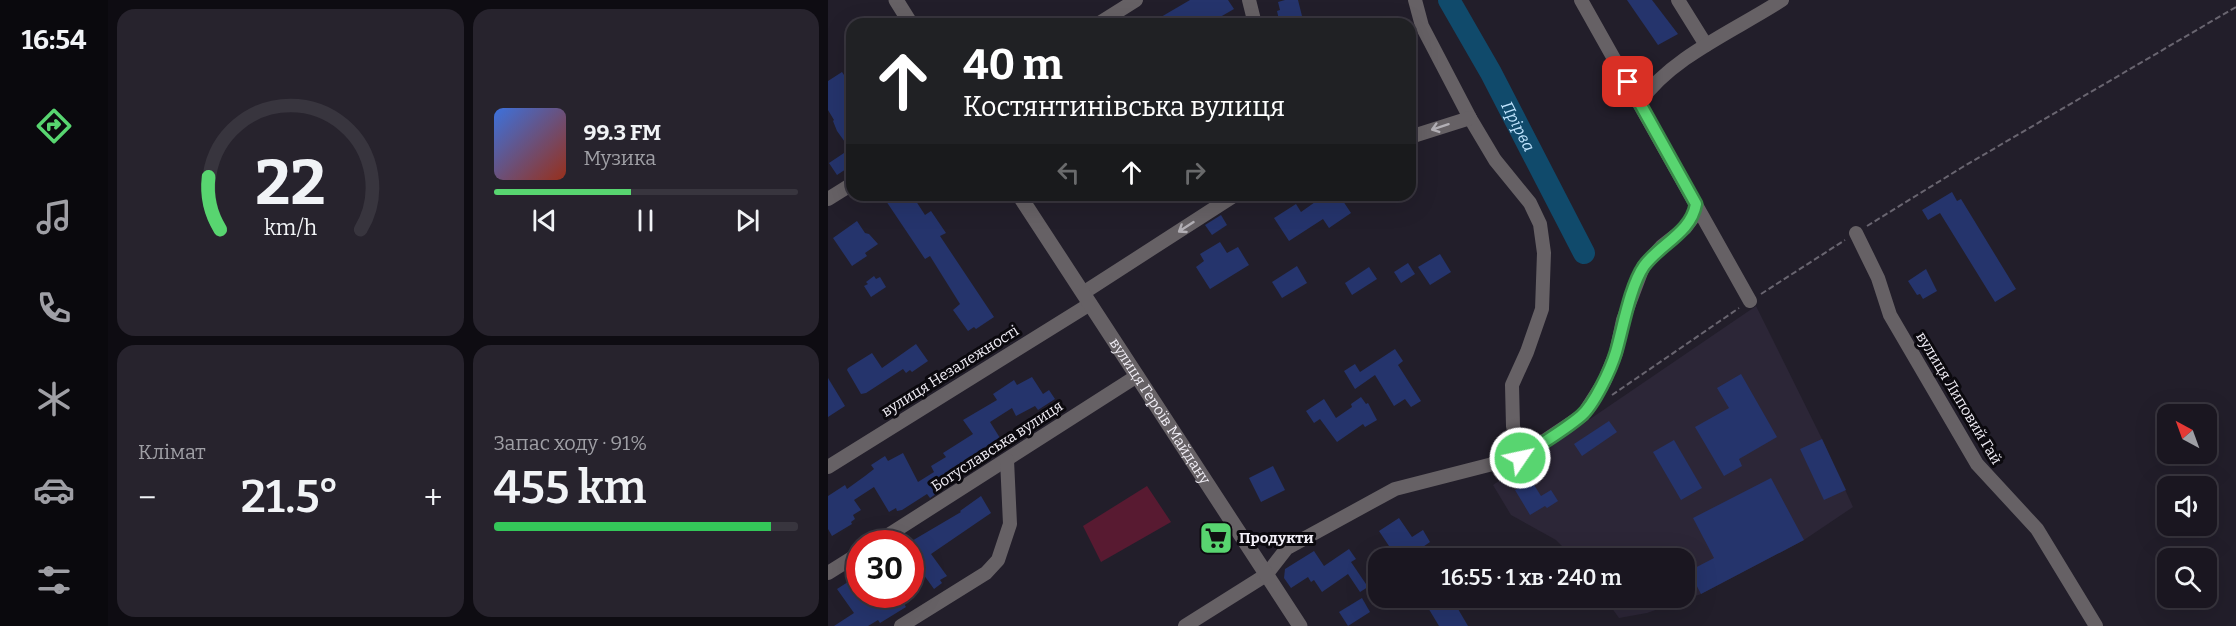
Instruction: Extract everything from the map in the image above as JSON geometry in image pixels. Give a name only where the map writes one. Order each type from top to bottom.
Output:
[{"type":"street","points":[[896,0],[906,18]]},
{"type":"street","points":[[1108,18],[1136,0]]},
{"type":"street","points":[[1249,0],[1254,18]]},
{"type":"street","points":[[1414,0],[1422,26],[1470,118],[1495,160],[1530,203],[1540,224],[1544,253],[1542,309],[1512,385],[1513,426],[1520,458]]},
{"type":"street","points":[[1581,0],[1750,300]]},
{"type":"street","points":[[1678,0],[1706,45]]},
{"type":"street","points":[[1640,102],[1660,78],[1706,45],[1782,0]]},
{"type":"street","points":[[1416,135],[1470,118]]},
{"type":"street","points":[[828,200],[846,188]]},
{"type":"street","name":"вулиця Героїв Майдану","points":[[1023,201],[1300,626]]},
{"type":"street","name":"вулиця Незалежності","points":[[828,467],[961,383],[1226,201]]},
{"type":"street","points":[[1185,626],[1266,575],[1287,548],[1395,489],[1520,458],[1583,415],[1604,382],[1623,320],[1643,267],[1662,246],[1685,228],[1694,216],[1696,204]]},
{"type":"street","name":"вулиця Липовий Гай","points":[[1856,233],[1878,278],[1890,315],[1977,464],[2037,529],[2096,626]]},
{"type":"street","name":"Богуславська вулиця","points":[[897,530],[1137,376]]},
{"type":"street","points":[[901,626],[986,573],[998,560],[1010,524],[1007,460]]},
{"type":"street","points":[[828,573],[846,562]]},
{"type":"path","points":[[1612,395],[1750,300],[1960,168],[2236,7]]},
{"type":"shaded area","points":[[1756,306],[1853,507],[1804,540],[1695,596],[1695,548],[1564,548],[1556,540],[1511,515],[1493,485]]},
{"type":"shaded area","points":[[1147,486],[1171,522],[1101,562],[1083,526]]},
{"type":"shaded area","points":[[1612,608],[1661,608],[1647,613],[1619,618]]},
{"type":"building","points":[[1190,0],[1228,0],[1234,9],[1218,18],[1159,18]]},
{"type":"building","points":[[1298,0],[1302,16],[1279,18],[1278,2]]},
{"type":"building","points":[[1627,0],[1652,0],[1678,34],[1658,45]]},
{"type":"building","points":[[842,72],[846,78],[846,143],[837,131],[828,110],[828,81]]},
{"type":"building","points":[[846,152],[846,169],[837,175],[829,163]]},
{"type":"building","points":[[1952,192],[1957,201],[1961,199],[2016,289],[1995,302],[1940,213],[1928,220],[1922,210]]},
{"type":"building","points":[[886,201],[916,201],[925,215],[931,211],[946,233],[940,236],[994,317],[976,329],[974,327],[968,331],[953,310],[960,304],[930,256],[925,259]]},
{"type":"building","points":[[1317,201],[1343,201],[1351,213],[1329,228],[1323,219],[1289,241],[1274,218],[1296,204],[1301,212]]},
{"type":"building","points":[[1221,215],[1227,225],[1212,235],[1205,225]]},
{"type":"building","points":[[857,221],[865,233],[869,234],[878,244],[865,253],[867,256],[852,266],[833,238]]},
{"type":"building","points":[[1220,242],[1227,253],[1238,247],[1249,265],[1210,289],[1196,267],[1204,261],[1200,254]]},
{"type":"building","points":[[1440,254],[1451,272],[1430,285],[1418,267]]},
{"type":"building","points":[[1408,263],[1415,274],[1401,283],[1394,272]]},
{"type":"building","points":[[1297,266],[1307,283],[1282,298],[1272,282]]},
{"type":"building","points":[[1369,267],[1377,279],[1352,295],[1345,283]]},
{"type":"building","points":[[1926,269],[1937,291],[1923,299],[1920,294],[1917,295],[1908,281]]},
{"type":"building","points":[[874,276],[876,279],[880,277],[886,287],[871,297],[864,286]]},
{"type":"building","points":[[916,344],[928,361],[912,372],[910,370],[906,373],[903,369],[861,394],[848,368],[872,353],[882,368]]},
{"type":"building","points":[[1395,349],[1403,361],[1398,365],[1421,401],[1411,407],[1405,399],[1394,406],[1375,375],[1355,389],[1344,371],[1355,364],[1360,372]]},
{"type":"building","points":[[1741,374],[1777,437],[1739,459],[1742,466],[1724,476],[1695,427],[1729,408],[1717,388]]},
{"type":"building","points":[[1032,377],[1043,394],[1049,390],[1055,399],[1038,410],[1035,406],[1016,416],[1012,408],[990,422],[1000,438],[971,456],[974,460],[964,466],[965,469],[940,485],[943,489],[930,498],[927,494],[902,510],[897,511],[896,508],[889,512],[874,487],[854,500],[861,510],[853,515],[855,519],[851,522],[852,524],[832,536],[828,529],[828,496],[845,485],[847,489],[874,469],[871,465],[885,456],[888,461],[903,453],[918,482],[934,472],[931,466],[946,457],[943,453],[973,434],[963,420],[997,400],[993,394],[1014,380],[1017,385]]},
{"type":"building","points":[[828,378],[845,406],[828,417]]},
{"type":"building","points":[[1361,397],[1366,404],[1368,403],[1377,420],[1365,427],[1363,424],[1337,442],[1320,419],[1314,423],[1306,411],[1324,399],[1336,418],[1352,407],[1351,404]]},
{"type":"building","points":[[1609,421],[1617,432],[1582,456],[1574,444]]},
{"type":"building","points":[[1822,439],[1846,490],[1824,500],[1800,449]]},
{"type":"building","points":[[1674,440],[1702,488],[1681,500],[1653,452]]},
{"type":"building","points":[[1273,466],[1285,490],[1261,502],[1249,478]]},
{"type":"building","points":[[1771,478],[1804,540],[1701,594],[1695,582],[1695,568],[1714,558],[1693,518]]},
{"type":"building","points":[[1531,480],[1541,496],[1551,490],[1558,501],[1530,515],[1515,490]]},
{"type":"building","points":[[981,496],[991,513],[931,554],[947,576],[940,580],[942,583],[934,589],[924,575],[926,568],[924,565],[924,534]]},
{"type":"building","points":[[1399,518],[1412,537],[1423,530],[1430,542],[1421,548],[1390,548],[1379,531]]},
{"type":"building","points":[[1349,549],[1356,559],[1351,562],[1368,587],[1360,592],[1348,574],[1322,592],[1314,580],[1311,582],[1308,577],[1291,588],[1284,578],[1285,569],[1314,551],[1324,566]]},
{"type":"building","points":[[846,583],[846,602],[837,589]]},
{"type":"building","points":[[1362,598],[1370,612],[1348,626],[1339,612]]},
{"type":"building","points":[[850,608],[904,608],[880,623],[878,620],[868,626],[834,626],[854,613]]},
{"type":"building","points":[[1428,608],[1457,608],[1468,626],[1439,626]]},
{"type":"waterway","name":"Прірва","points":[[1449,0],[1491,73],[1584,253]]},
{"type":"place","name":"Продукти","points":[[1216,538]]},
{"type":"route","points":[[1520,458],[1583,415],[1604,382],[1616,353],[1623,320],[1643,267],[1662,246],[1685,228],[1694,216],[1696,204],[1628,82]]}]
